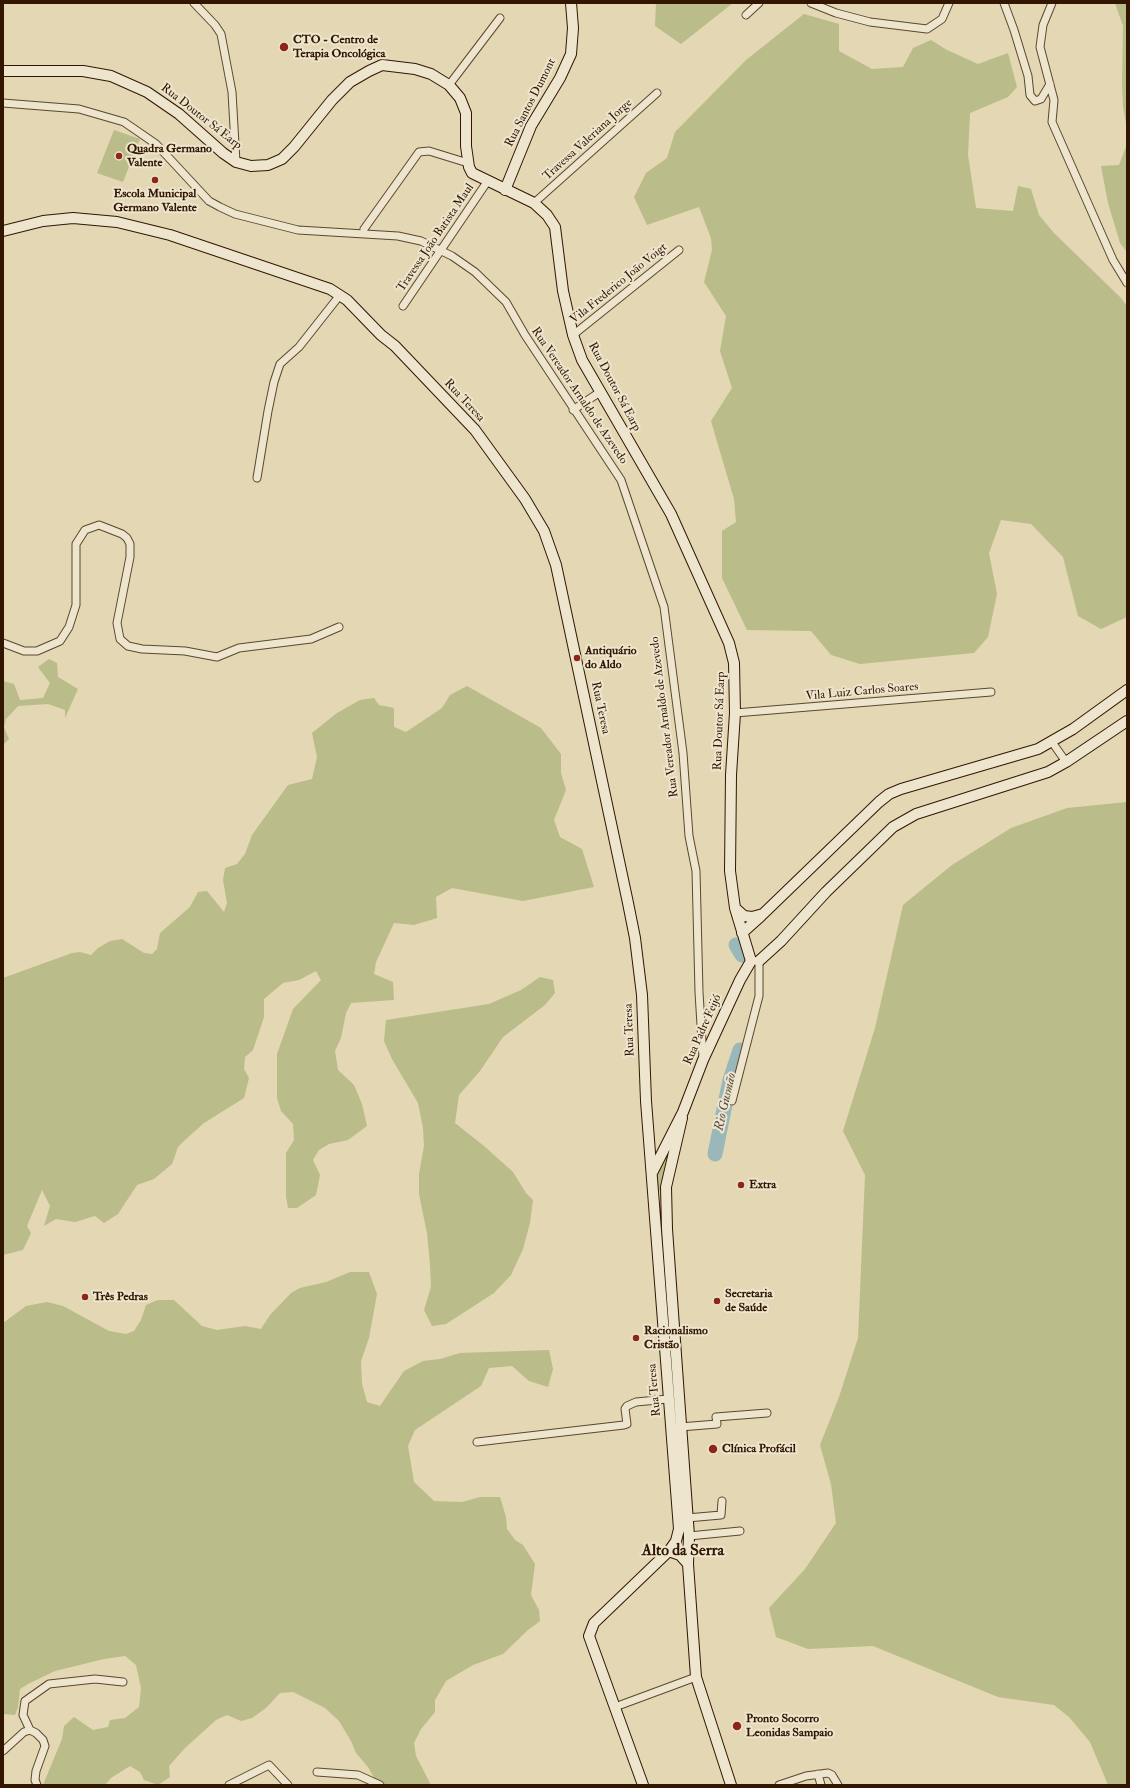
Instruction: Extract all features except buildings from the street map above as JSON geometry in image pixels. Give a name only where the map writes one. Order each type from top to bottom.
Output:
[{"type":"main road","name":"Rua Santos Dumont","points":[[505,190],[531,126],[560,78],[571,54],[573,28],[571,3]]},
{"type":"main road","name":"Rua Doutor Sá Earp","points":[[3,71],[83,71],[111,76],[147,92],[179,114],[223,153],[236,162],[251,166],[268,165],[282,159],[294,147],[332,100],[350,82],[382,65],[415,68],[432,74],[449,85],[460,98],[466,113],[468,163],[472,173],[487,182],[534,203],[547,215],[555,227],[558,240],[562,291],[573,335],[582,360],[670,514],[729,643],[734,663],[735,713],[731,775],[730,871],[735,908],[742,933],[755,961]]},
{"type":"main road","name":"Rua Teresa","points":[[3,231],[43,221],[73,218],[116,222],[170,235],[268,269],[304,279],[340,295],[381,335],[395,346],[474,430],[525,498],[544,531],[556,565],[635,938],[642,995],[646,1101],[654,1189],[655,1229],[679,1529],[676,1541],[669,1551],[594,1623],[590,1630],[590,1642],[643,1785]]},
{"type":"main road","points":[[742,933],[889,794],[901,789],[1027,753],[1052,742],[1073,729],[1127,690]]},
{"type":"main road","name":"Rua Padre Feijó","points":[[652,1173],[683,1112],[703,1060],[740,980],[755,961],[873,845],[893,827],[916,814],[1024,781],[1048,772],[1066,762],[1127,721]]},
{"type":"main road","points":[[735,908],[744,916],[752,917],[763,914]]},
{"type":"main road","name":"Rua Padre Feijó","points":[[666,1188],[680,1134],[683,1112]]},
{"type":"main road","name":"Rua Teresa","points":[[666,1188],[667,1228],[687,1518],[688,1564],[696,1677],[731,1785]]},
{"type":"main road","points":[[654,1189],[660,1193],[666,1188]]},
{"type":"main road","points":[[669,1551],[680,1555],[688,1564]]},
{"type":"street","points":[[194,3],[212,21],[221,34],[232,92],[236,162]]},
{"type":"street","points":[[746,15],[759,3]]},
{"type":"street","points":[[811,3],[836,13],[870,22],[927,29],[942,20],[948,3]]},
{"type":"street","points":[[1004,3],[1028,76],[1030,95],[1035,101],[1041,98],[1050,84]]},
{"type":"street","points":[[1052,3],[1043,25],[1040,47],[1054,100],[1052,122],[1113,260],[1127,283]]},
{"type":"street","points":[[449,85],[500,18]]},
{"type":"street","name":"Travessa Valeriana Jorge","points":[[534,203],[657,93]]},
{"type":"street","name":"Rua Vereador Arnaldo de Azevedo","points":[[3,103],[79,109],[109,116],[124,122],[156,144],[209,201],[235,214],[298,230],[398,236],[421,241],[452,256],[475,272],[506,302],[525,335],[573,410],[621,480],[664,607],[683,753],[689,836],[696,871],[698,962],[703,1060]]},
{"type":"street","points":[[364,229],[418,152],[424,150],[434,152],[468,163]]},
{"type":"street","name":"Travessa João Batista Maul","points":[[403,306],[487,182]]},
{"type":"street","name":"Vila Frederico João Voigt","points":[[573,335],[679,250]]},
{"type":"street","points":[[257,478],[269,404],[280,364],[299,347],[340,295]]},
{"type":"street","points":[[573,410],[600,392]]},
{"type":"street","points":[[3,643],[24,651],[37,651],[60,641],[69,628],[76,605],[76,544],[85,530],[98,525],[122,534],[127,538],[130,544],[130,557],[117,623],[120,638],[128,646],[142,649],[185,651],[217,657],[238,648],[311,638],[339,627]]},
{"type":"street","name":"Vila Luiz Carlos Soares","points":[[735,713],[991,692]]},
{"type":"street","points":[[1052,742],[1066,762]]},
{"type":"street","points":[[732,1102],[759,996],[755,961]]},
{"type":"street","points":[[477,1442],[624,1425],[626,1424],[625,1409],[627,1406],[636,1402],[668,1399]]},
{"type":"street","points":[[680,1427],[717,1424],[716,1416],[767,1413]]},
{"type":"street","points":[[687,1518],[721,1515],[722,1501]]},
{"type":"street","points":[[688,1536],[740,1531]]},
{"type":"street","points":[[615,1707],[696,1677]]},
{"type":"street","points":[[37,1785],[35,1780],[36,1771],[45,1743],[36,1733],[30,1730],[23,1715],[25,1701],[49,1684],[95,1679],[124,1682]]},
{"type":"street","points":[[3,1751],[24,1732],[30,1730]]},
{"type":"street","points":[[229,1785],[269,1766],[288,1785]]},
{"type":"street","points":[[317,1772],[358,1775],[380,1785]]},
{"type":"street","points":[[779,1785],[818,1774],[832,1775],[838,1785]]},
{"type":"street","points":[[818,1774],[820,1785]]},
{"type":"green space","points":[[656,3],[733,3],[681,44],[655,26]]},
{"type":"green space","points":[[1115,3],[1127,3],[1127,128],[1123,107],[1122,84],[1123,26]]},
{"type":"green space","points":[[804,14],[839,24],[839,51],[872,69],[903,67],[913,48],[931,40],[947,50],[978,64],[1008,53],[1017,87],[1008,97],[970,113],[968,155],[976,208],[1013,211],[1018,186],[1031,189],[1039,215],[1054,233],[1121,298],[1127,306],[1127,617],[1101,629],[1078,616],[1063,557],[1031,524],[1001,520],[989,553],[997,594],[988,637],[974,653],[860,664],[831,655],[811,631],[747,630],[722,578],[722,531],[736,522],[734,499],[711,421],[732,388],[720,351],[726,316],[704,282],[712,250],[711,238],[699,207],[647,225],[634,197],[646,173],[667,158],[675,132],[746,60]]},
{"type":"green space","name":"Quadra Germano Valente","points":[[114,130],[140,139],[123,182],[97,173]]},
{"type":"green space","points":[[1127,144],[1127,252],[1120,243],[1108,203],[1101,166],[1119,165]]},
{"type":"green space","points":[[49,659],[57,663],[58,677],[78,689],[65,718],[65,710],[48,704],[18,706],[6,719],[4,727],[9,739],[3,745],[3,681],[14,684],[20,700],[43,698],[50,683],[38,667]]},
{"type":"green space","points":[[467,686],[541,728],[561,754],[561,773],[566,790],[554,820],[560,837],[582,849],[594,887],[523,901],[452,888],[436,897],[437,918],[414,925],[394,923],[376,962],[374,974],[393,982],[394,1000],[351,1003],[346,1013],[341,1038],[335,1051],[338,1070],[354,1085],[362,1104],[367,1126],[348,1140],[329,1144],[319,1150],[313,1160],[320,1175],[316,1195],[297,1208],[288,1208],[286,1196],[286,1153],[294,1140],[293,1124],[281,1111],[277,1098],[277,1054],[293,1009],[321,980],[316,971],[299,980],[283,983],[264,999],[264,1017],[253,1050],[245,1057],[244,1069],[249,1078],[244,1098],[204,1123],[185,1140],[178,1147],[172,1164],[154,1179],[137,1185],[118,1214],[104,1223],[95,1216],[75,1222],[56,1219],[44,1226],[50,1206],[42,1190],[27,1226],[31,1233],[23,1250],[3,1255],[3,978],[72,953],[80,952],[91,955],[98,948],[110,941],[122,939],[144,953],[152,954],[157,949],[160,933],[190,907],[198,892],[207,891],[224,912],[227,903],[223,880],[225,868],[237,864],[245,854],[252,835],[288,785],[312,779],[317,757],[312,733],[337,713],[360,700],[374,698],[379,705],[394,708],[394,727],[406,732],[442,708],[450,695]]},
{"type":"green space","points":[[1127,802],[1127,1785],[1108,1785],[1090,1742],[1069,1717],[1054,1705],[998,1697],[873,1646],[808,1649],[776,1637],[769,1608],[805,1569],[836,1523],[831,1484],[820,1445],[839,1397],[858,1338],[865,1175],[843,1131],[875,1028],[903,905],[952,865],[1011,828],[1067,808]]},
{"type":"green space","points":[[540,977],[553,980],[555,993],[545,1005],[503,1037],[480,1071],[459,1095],[455,1123],[513,1172],[526,1193],[533,1200],[530,1223],[523,1249],[511,1275],[494,1293],[446,1324],[432,1326],[424,1310],[431,1287],[427,1233],[419,1194],[419,1174],[424,1146],[423,1128],[418,1103],[392,1059],[384,1041],[386,1020],[489,1004],[521,990]]},
{"type":"green space","points":[[679,1124],[662,1190],[660,1191],[658,1190],[657,1170]]},
{"type":"green space","points":[[350,1272],[369,1272],[377,1294],[369,1338],[361,1361],[362,1384],[367,1402],[380,1406],[404,1371],[423,1361],[440,1359],[460,1353],[549,1350],[553,1369],[548,1387],[529,1381],[512,1366],[489,1368],[481,1386],[415,1430],[408,1446],[414,1482],[434,1501],[462,1502],[480,1497],[500,1497],[506,1517],[507,1529],[515,1540],[523,1545],[535,1564],[531,1595],[539,1610],[540,1621],[528,1630],[503,1654],[473,1665],[446,1681],[435,1700],[435,1712],[421,1729],[414,1743],[416,1756],[431,1785],[378,1785],[368,1767],[356,1753],[351,1741],[339,1721],[325,1708],[293,1692],[280,1693],[266,1708],[252,1718],[241,1721],[227,1715],[216,1720],[185,1748],[169,1766],[170,1777],[158,1785],[144,1780],[140,1772],[130,1766],[111,1778],[105,1785],[43,1785],[62,1739],[64,1726],[74,1717],[93,1730],[108,1727],[110,1720],[125,1718],[139,1707],[141,1688],[136,1665],[125,1656],[104,1659],[55,1671],[28,1684],[20,1689],[18,1707],[15,1715],[3,1714],[3,1323],[26,1306],[47,1302],[63,1306],[109,1331],[126,1334],[134,1331],[141,1320],[146,1305],[158,1300],[174,1300],[202,1326],[217,1330],[245,1326],[261,1329],[270,1315],[291,1293],[300,1288],[326,1282]]},
{"type":"waterway","points":[[736,945],[742,955]]},
{"type":"waterway","name":"Rio Gusmão","points":[[715,1154],[730,1080],[740,1050]]},
{"type":"place","name":"CTO - Centro de Terapia Oncológica","points":[[284,47]]},
{"type":"place","name":"Quadra Germano Valente","points":[[119,156]]},
{"type":"place","name":"Escola Municipal Germano Valente","points":[[155,180]]},
{"type":"place","name":"Antiquário do Aldo","points":[[577,658]]},
{"type":"place","name":"Extra","points":[[741,1185]]},
{"type":"place","name":"Três Pedras","points":[[85,1297]]},
{"type":"place","name":"Secretaria de Saúde","points":[[717,1301]]},
{"type":"place","name":"Racionalismo Cristão","points":[[636,1338]]},
{"type":"place","name":"Clínica Profácil","points":[[713,1449]]},
{"type":"place","name":"Pronto Socorro Leonidas Sampaio","points":[[737,1726]]},
{"type":"district","name":"Alto da Serra","points":[[683,1552]]}]
